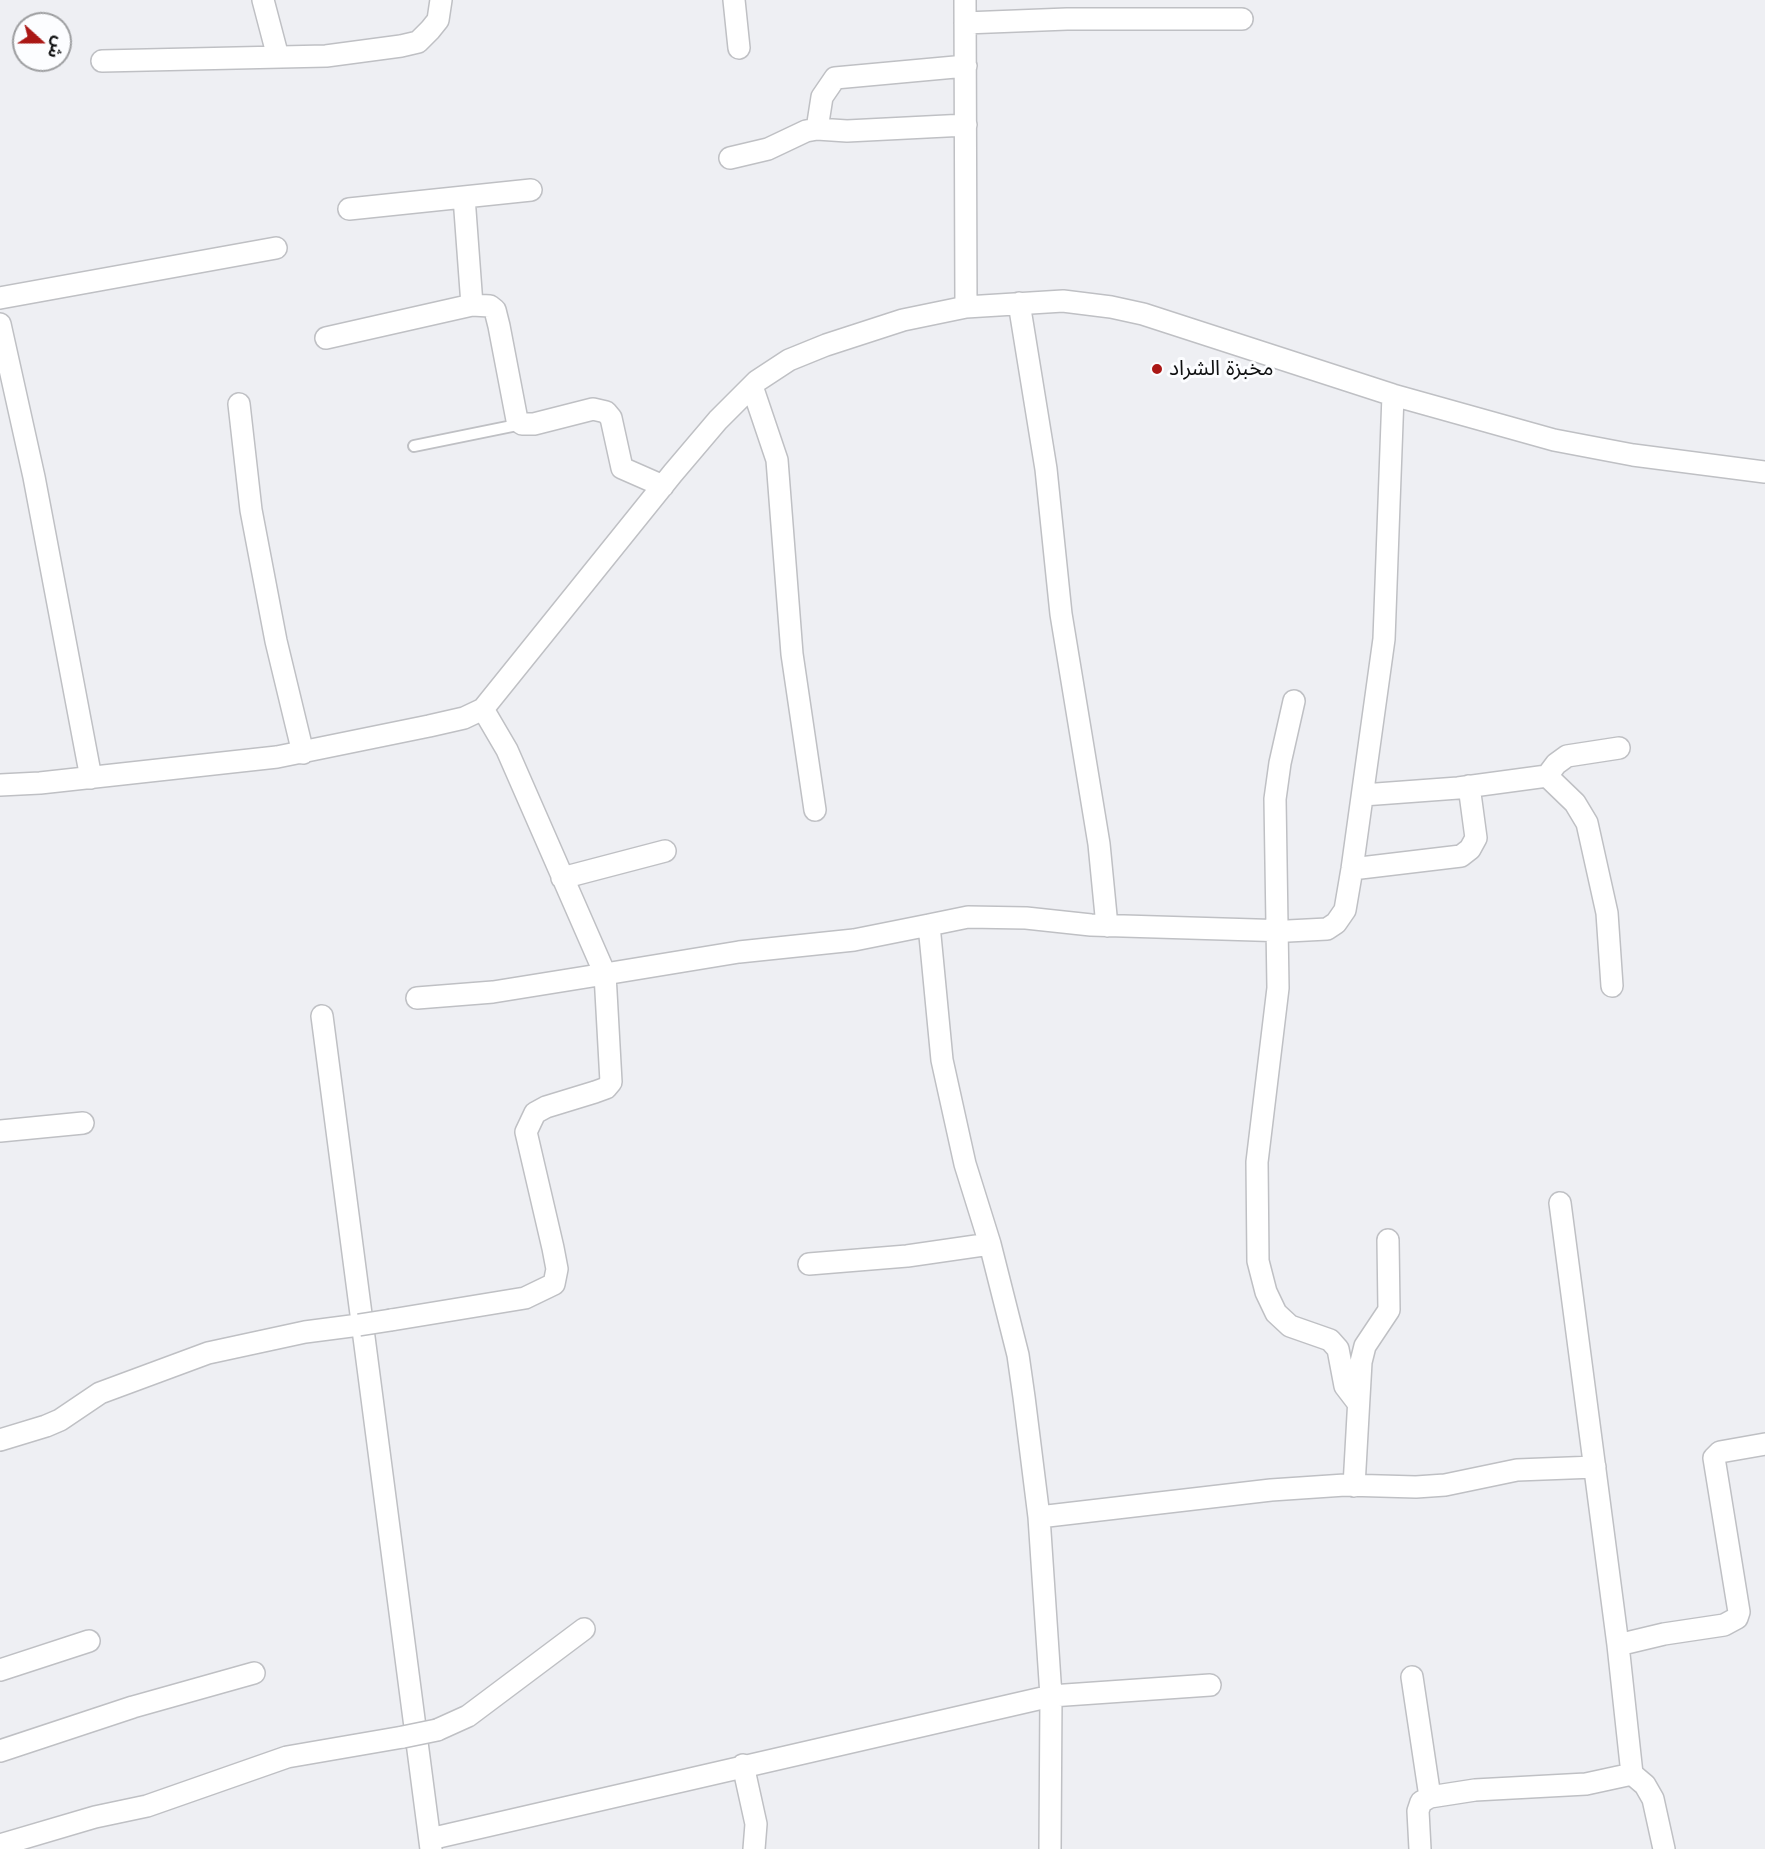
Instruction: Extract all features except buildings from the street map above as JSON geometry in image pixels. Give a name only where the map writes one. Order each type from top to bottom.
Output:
[{"type":"street","points":[[263,0],[278,57]]},
{"type":"street","points":[[102,61],[326,56],[417,42],[438,20],[441,0]]},
{"type":"street","points":[[734,0],[738,48]]},
{"type":"street","points":[[965,0],[966,307]]},
{"type":"street","points":[[965,23],[1132,18],[1242,19]]},
{"type":"street","points":[[817,129],[822,97],[835,78],[966,66]]},
{"type":"street","points":[[730,158],[768,149],[800,133],[817,129],[847,131],[966,125]]},
{"type":"street","points":[[349,209],[531,190]]},
{"type":"street","points":[[464,197],[472,305]]},
{"type":"street","points":[[0,298],[276,248]]},
{"type":"street","points":[[0,785],[91,778],[303,753],[429,726],[474,713],[656,483],[752,386],[781,365],[826,345],[903,320],[966,307],[1086,302],[1143,314],[1394,395],[1591,448],[1765,472]]},
{"type":"street","points":[[1019,303],[1046,469],[1061,614],[1099,844],[1107,926]]},
{"type":"street","points":[[326,338],[483,304],[495,310],[513,413],[522,424],[534,424],[593,409],[606,412],[611,418],[622,468],[656,483]]},
{"type":"street","points":[[0,324],[34,477],[91,778]]},
{"type":"street","points":[[752,386],[777,460],[792,654],[815,810]]},
{"type":"street","points":[[417,998],[493,992],[739,952],[854,940],[968,917],[1107,926],[1276,930],[1327,928],[1336,923],[1345,910],[1352,869],[1384,639],[1394,395]]},
{"type":"street","points":[[240,404],[252,520],[276,641],[303,753]]},
{"type":"street","points":[[1294,701],[1280,763],[1275,799],[1278,988],[1257,1162],[1258,1261],[1266,1292],[1276,1313],[1290,1326],[1330,1340],[1338,1349],[1345,1386],[1358,1403]]},
{"type":"street","points":[[0,1440],[53,1423],[100,1393],[208,1353],[305,1332],[525,1298],[554,1284],[557,1269],[526,1132],[536,1113],[546,1107],[606,1088],[611,1082],[605,974],[507,750],[474,713]]},
{"type":"street","points":[[1363,795],[1469,786],[1547,776],[1556,764],[1567,756],[1619,748]]},
{"type":"street","points":[[1547,776],[1575,803],[1587,823],[1607,913],[1612,986]]},
{"type":"street","points":[[1352,869],[1461,856],[1470,849],[1476,838],[1469,786]]},
{"type":"street","points":[[562,878],[665,851]]},
{"type":"street","points":[[929,925],[942,1060],[965,1164],[990,1244],[1018,1355],[1039,1517],[1051,1696],[1050,1849]]},
{"type":"street","points":[[322,1016],[430,1844],[743,1766],[1051,1696],[1210,1685]]},
{"type":"street","points":[[0,1131],[83,1123]]},
{"type":"street","points":[[1560,1203],[1618,1645],[1632,1774],[1645,1785],[1653,1799],[1664,1849]]},
{"type":"street","points":[[1354,1486],[1361,1362],[1365,1346],[1389,1310],[1388,1240]]},
{"type":"street","points":[[809,1264],[907,1256],[990,1244]]},
{"type":"street","points":[[1618,1645],[1664,1634],[1724,1625],[1737,1618],[1739,1612],[1714,1458],[1720,1452],[1765,1444]]},
{"type":"street","points":[[1039,1517],[1271,1490],[1445,1485],[1517,1470],[1595,1467]]},
{"type":"street","points":[[0,1845],[157,1803],[286,1757],[437,1730],[468,1716],[584,1629]]},
{"type":"street","points":[[0,1670],[89,1641]]},
{"type":"street","points":[[0,1751],[133,1707],[254,1673]]},
{"type":"street","points":[[1412,1677],[1430,1797]]},
{"type":"street","points":[[743,1766],[756,1824],[754,1849]]},
{"type":"street","points":[[1420,1849],[1418,1811],[1421,1802],[1430,1797],[1475,1790],[1586,1784],[1632,1774]]},
{"type":"lane","points":[[414,446],[522,424]]},
{"type":"place","name":"مخبزة الشراد","points":[[1157,369]]}]
